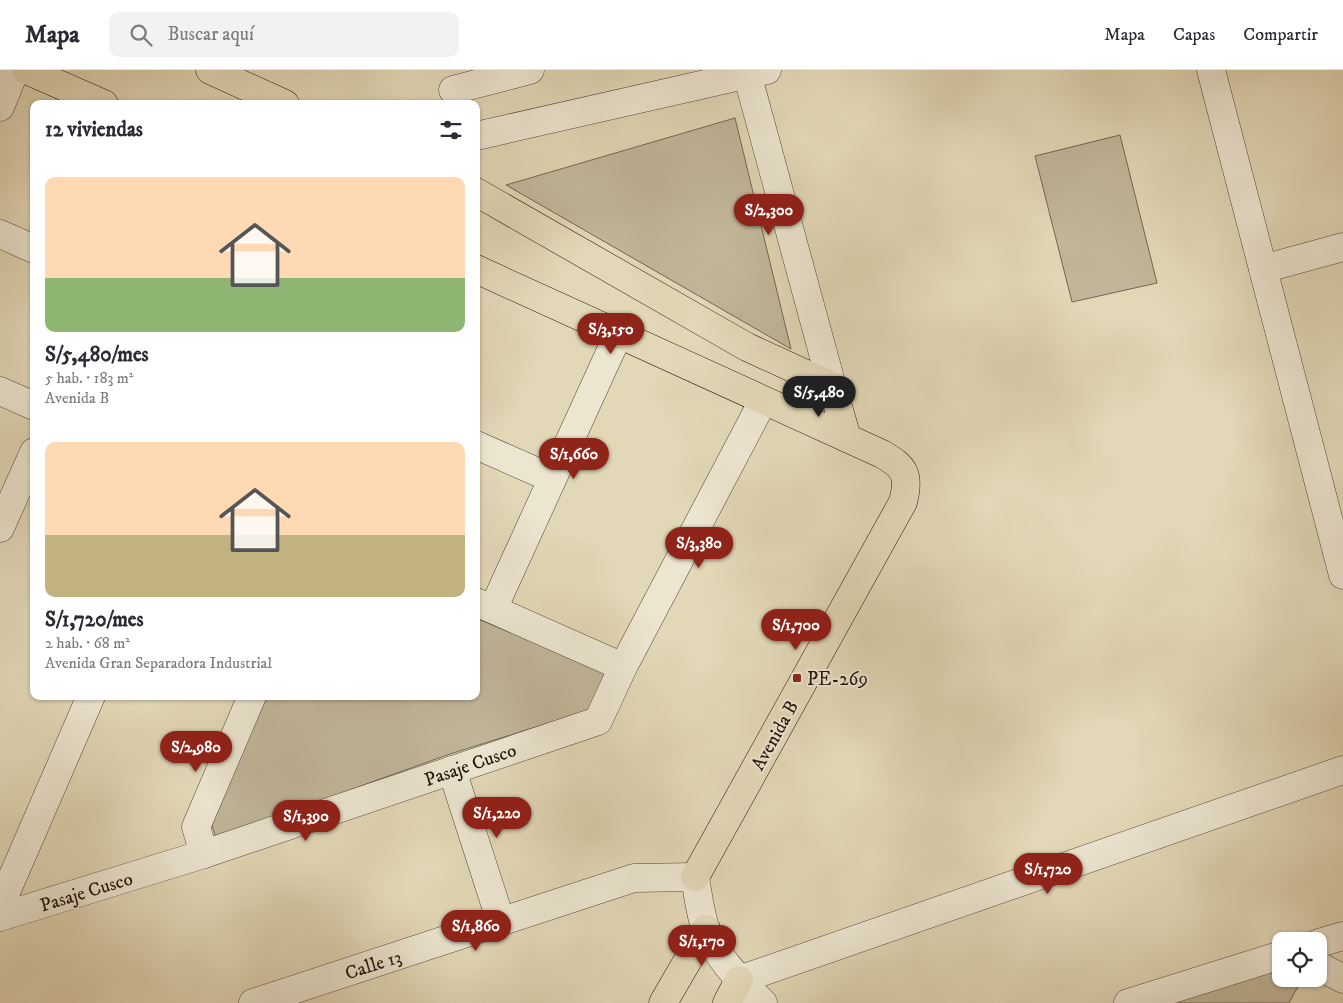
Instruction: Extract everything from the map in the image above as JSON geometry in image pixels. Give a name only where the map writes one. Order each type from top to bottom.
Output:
[{"type":"main road","points":[[26,70],[95,100]]},
{"type":"main road","points":[[210,70],[276,100]]},
{"type":"main road","points":[[480,194],[747,347],[832,386],[847,438]]},
{"type":"main road","name":"Avenida B","points":[[480,271],[899,463],[908,485],[903,502],[695,877]]},
{"type":"main road","points":[[663,1003],[706,929]]},
{"type":"street","points":[[0,107],[15,70]]},
{"type":"street","points":[[452,88],[530,70]]},
{"type":"street","points":[[1211,70],[1343,575]]},
{"type":"street","points":[[480,135],[754,72],[832,386]]},
{"type":"street","points":[[0,234],[30,247]]},
{"type":"street","points":[[1263,269],[1343,247]]},
{"type":"street","points":[[618,335],[551,478],[484,606],[623,667]]},
{"type":"street","points":[[0,391],[30,404]]},
{"type":"street","name":"Pasaje Cusco","points":[[0,917],[204,854],[598,721],[623,667],[763,401]]},
{"type":"street","points":[[480,447],[551,478]]},
{"type":"street","points":[[0,528],[30,461]]},
{"type":"street","points":[[0,906],[89,700]]},
{"type":"street","points":[[204,854],[196,827],[250,700]]},
{"type":"street","points":[[452,770],[501,922]]},
{"type":"street","points":[[733,991],[1343,770]]},
{"type":"street","points":[[695,877],[706,929],[733,991],[763,1003]]},
{"type":"street","name":"Calle 13","points":[[253,1003],[634,878],[695,877]]},
{"type":"street","points":[[1327,941],[1343,936]]},
{"type":"street","points":[[1128,1003],[1272,958]]},
{"type":"street","points":[[1327,970],[1343,979]]},
{"type":"shaded area","points":[[735,118],[791,349],[506,185]]},
{"type":"shaded area","points":[[1120,135],[1157,283],[1072,302],[1035,156]]},
{"type":"shaded area","points":[[480,620],[606,673],[590,710],[450,754],[216,838],[210,819],[262,700],[480,700]]},
{"type":"shaded area","points":[[1272,970],[1272,987],[1298,987],[1289,1003],[1165,1003]]},
{"type":"place","name":"PE-269","points":[[797,678]]}]
